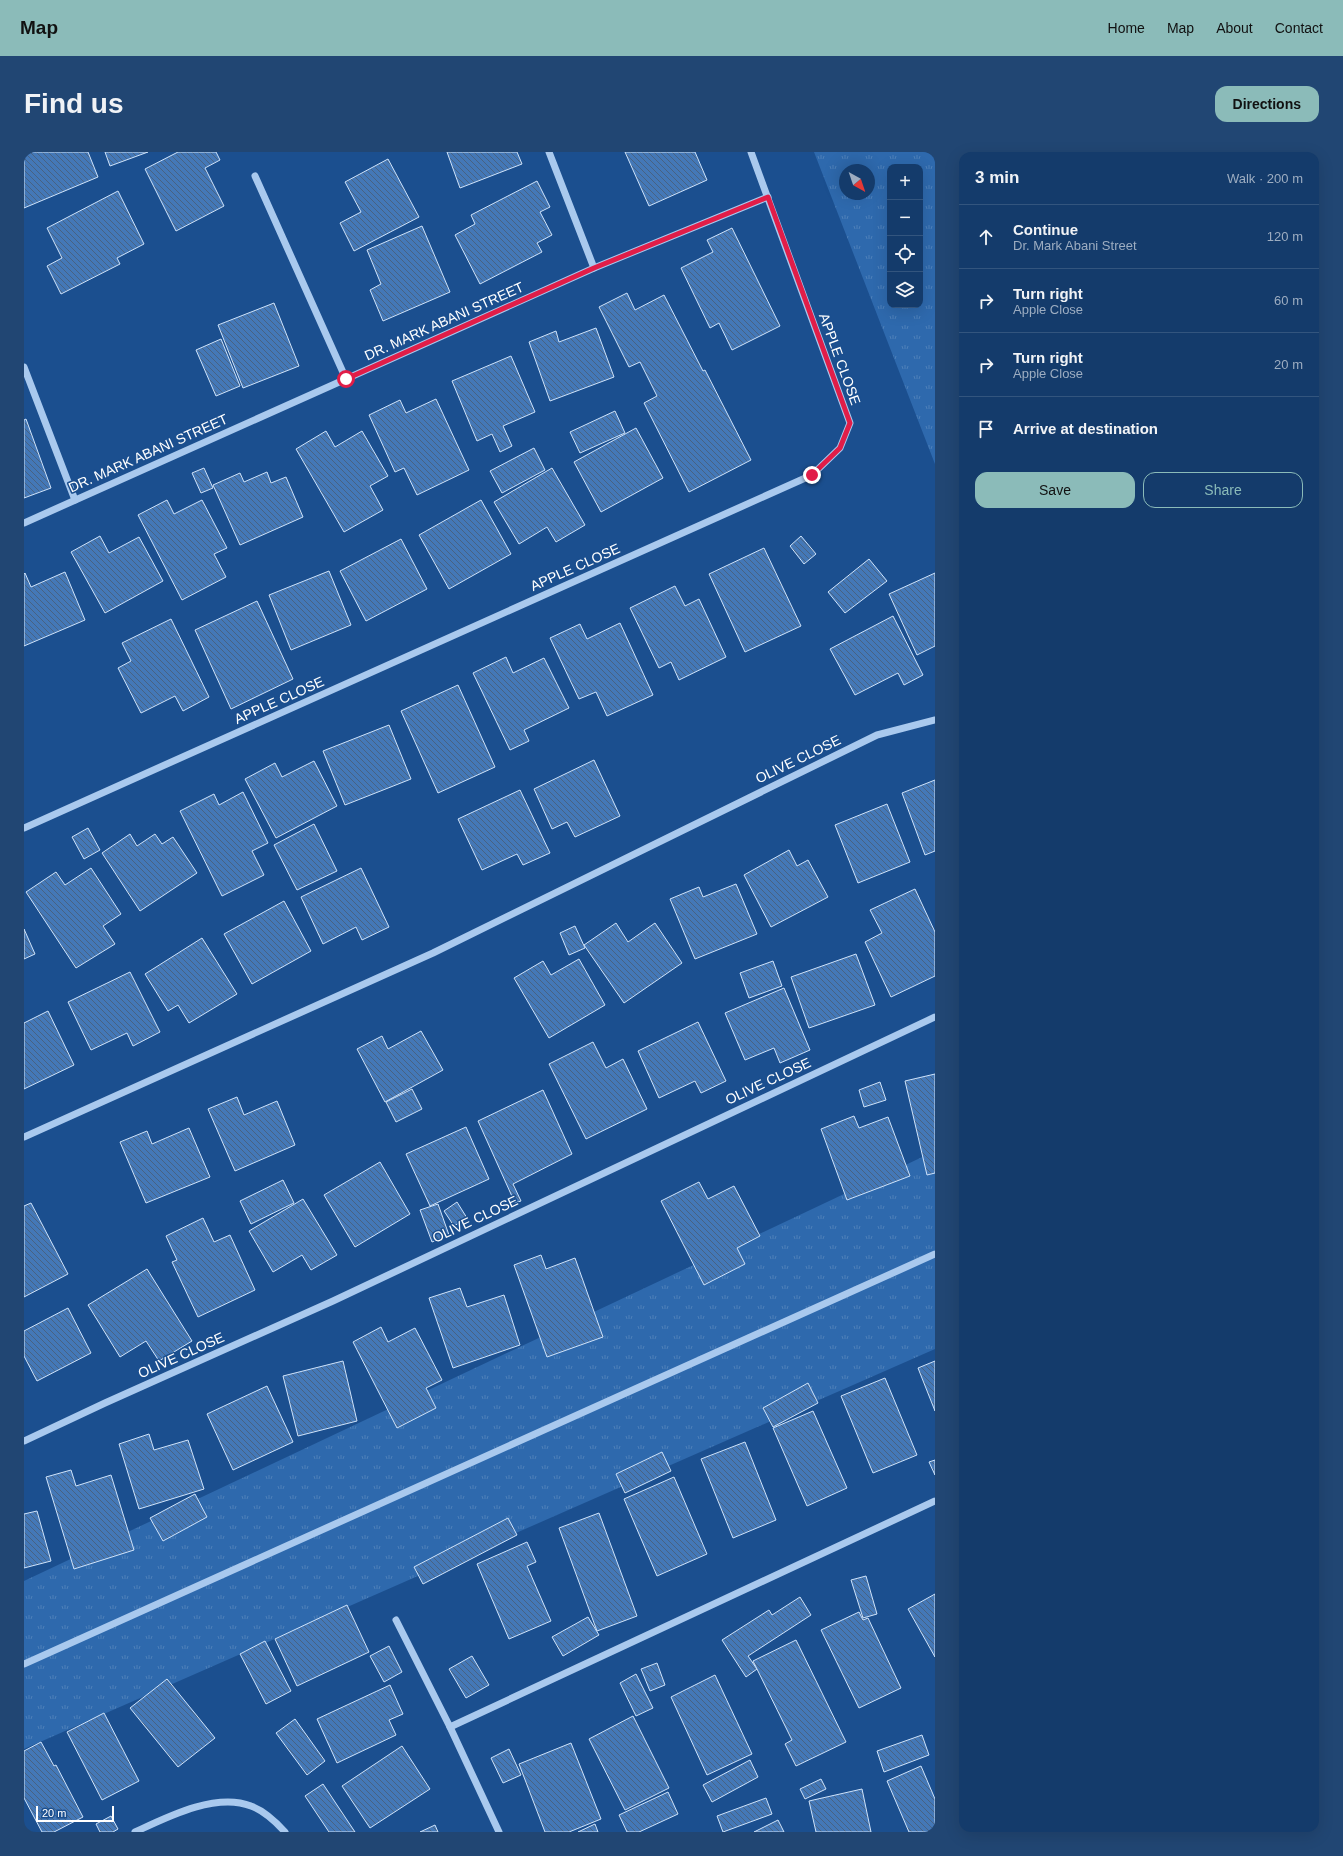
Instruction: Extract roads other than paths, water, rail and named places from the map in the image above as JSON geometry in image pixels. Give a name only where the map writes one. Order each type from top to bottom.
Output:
[{"type":"street","points":[[549,152],[594,268]]},
{"type":"street","name":"APPLE CLOSE","points":[[24,828],[812,475],[840,448],[850,423],[751,152]]},
{"type":"street","points":[[255,176],[346,379]]},
{"type":"street","name":"DR. MARK ABANI STREET","points":[[24,523],[594,268],[768,197]]},
{"type":"street","points":[[24,367],[75,500]]},
{"type":"street","name":"OLIVE CLOSE","points":[[24,1137],[433,952],[877,735],[935,720]]},
{"type":"street","name":"OLIVE CLOSE","points":[[24,1441],[333,1301],[935,1017]]},
{"type":"street","points":[[24,1664],[935,1254]]},
{"type":"street","points":[[450,1728],[935,1501]]},
{"type":"street","points":[[396,1620],[450,1728],[498,1832]]},
{"type":"street","points":[[134,1832],[177,1813],[223,1801],[251,1806],[274,1820],[285,1832]]}]
